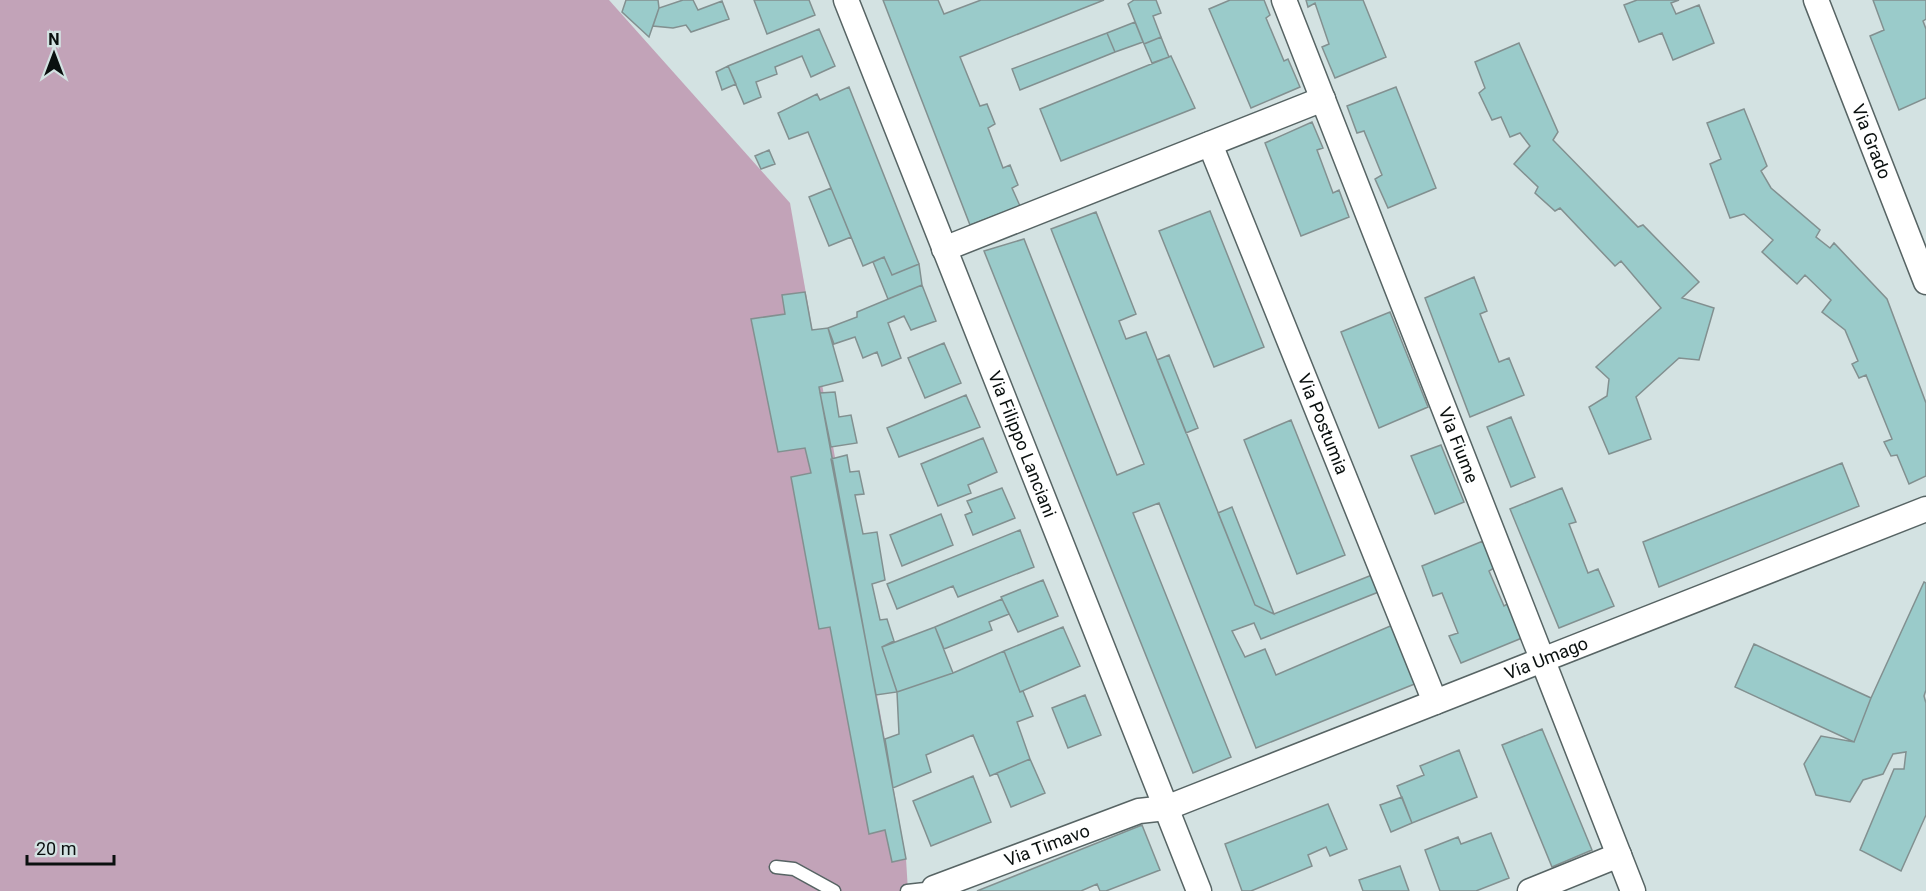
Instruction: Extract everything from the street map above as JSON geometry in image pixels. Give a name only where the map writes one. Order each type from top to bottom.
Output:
[{"type":"street","name":"Via Filippo Lanciani","points":[[846,0],[1199,891]]},
{"type":"street","name":"Via Fiume","points":[[1284,0],[1633,891]]},
{"type":"street","name":"Via Grado","points":[[1816,0],[1926,282]]},
{"type":"street","points":[[944,249],[1323,99]]},
{"type":"street","name":"Via Postumia","points":[[1210,144],[1435,702]]},
{"type":"street","name":"Via Umago","points":[[1166,808],[1926,509]]},
{"type":"street","name":"Via Timavo","points":[[934,890],[1139,811],[1166,808]]},
{"type":"street","points":[[1530,891],[1618,855]]},
{"type":"lane","points":[[776,867],[795,869],[834,891]]},
{"type":"lane","points":[[907,891],[934,890]]},
{"type":"shaded area","points":[[0,0],[609,0],[790,203],[906,859],[908,891],[0,891]]},
{"type":"building","points":[[626,0],[658,0],[659,8],[649,37],[622,12]]},
{"type":"building","points":[[683,0],[693,0],[698,10],[722,1],[729,19],[691,32],[686,25],[673,28],[653,26],[659,8]]},
{"type":"building","points":[[754,0],[809,0],[815,15],[767,34]]},
{"type":"building","points":[[883,0],[938,0],[944,14],[981,0],[1104,0],[960,57],[980,106],[987,104],[995,124],[988,128],[1003,168],[1010,165],[1018,185],[1012,188],[1020,206],[970,225]]},
{"type":"building","points":[[1134,0],[1156,0],[1161,13],[1153,16],[1161,37],[1144,44],[1128,4]]},
{"type":"building","points":[[1230,0],[1264,0],[1270,15],[1266,18],[1284,61],[1288,59],[1300,87],[1251,108],[1209,9]]},
{"type":"building","points":[[1306,0],[1363,0],[1386,57],[1335,78],[1322,47],[1329,44],[1315,3],[1308,7]]},
{"type":"building","points":[[1637,0],[1679,0],[1671,3],[1676,14],[1699,5],[1714,43],[1673,60],[1662,33],[1639,42],[1624,5]]},
{"type":"building","points":[[1873,0],[1926,0],[1926,19],[1923,21],[1926,29],[1926,98],[1899,110],[1870,36],[1884,30]]},
{"type":"building","points":[[1135,22],[1143,42],[1115,52],[1107,33]]},
{"type":"building","points":[[819,29],[835,66],[811,77],[802,56],[775,67],[777,74],[756,82],[761,97],[744,104],[728,66]]},
{"type":"building","points":[[1107,33],[1115,52],[1020,90],[1012,69]]},
{"type":"building","points":[[1161,37],[1169,57],[1152,63],[1144,44]]},
{"type":"building","points":[[1519,43],[1558,132],[1553,140],[1638,227],[1643,225],[1699,282],[1682,298],[1714,308],[1699,360],[1679,358],[1636,397],[1651,439],[1609,454],[1589,407],[1607,396],[1609,379],[1596,367],[1661,308],[1621,261],[1615,266],[1560,208],[1555,211],[1535,193],[1538,187],[1514,164],[1530,146],[1520,133],[1510,137],[1501,117],[1492,120],[1479,93],[1485,88],[1475,62]]},
{"type":"building","points":[[1171,56],[1195,108],[1061,161],[1040,109]]},
{"type":"building","points":[[728,66],[736,84],[722,90],[716,72]]},
{"type":"building","points":[[849,87],[919,264],[892,275],[884,257],[863,266],[808,132],[789,139],[778,113],[817,94],[820,100]]},
{"type":"building","points":[[1396,87],[1436,188],[1388,208],[1375,179],[1382,175],[1364,131],[1357,133],[1347,106]]},
{"type":"building","points":[[1744,109],[1767,166],[1761,171],[1771,188],[1820,230],[1816,237],[1830,248],[1834,243],[1887,299],[1926,403],[1926,476],[1909,484],[1897,455],[1891,456],[1884,442],[1892,439],[1866,375],[1859,378],[1852,364],[1858,361],[1845,330],[1822,312],[1831,300],[1805,275],[1797,284],[1762,252],[1773,240],[1744,214],[1730,218],[1710,164],[1721,159],[1707,123]]},
{"type":"building","points":[[1312,122],[1323,148],[1317,150],[1333,193],[1339,190],[1349,217],[1301,236],[1265,143]]},
{"type":"building","points":[[769,150],[775,164],[761,169],[755,156]]},
{"type":"building","points":[[831,188],[851,237],[829,246],[809,197]]},
{"type":"building","points":[[1210,211],[1264,347],[1214,367],[1159,231]]},
{"type":"building","points":[[1096,212],[1136,314],[1119,321],[1126,339],[1146,332],[1255,605],[1274,614],[1372,575],[1381,591],[1261,639],[1254,623],[1232,631],[1245,657],[1265,649],[1276,675],[1395,624],[1417,683],[1256,748],[1159,503],[1133,513],[1231,757],[1193,773],[984,251],[1024,239],[1117,475],[1144,464],[1051,229]]},
{"type":"building","points":[[884,257],[892,275],[919,264],[922,285],[888,299],[873,262]]},
{"type":"building","points":[[1474,277],[1487,311],[1480,314],[1499,362],[1509,358],[1524,395],[1470,417],[1425,298]]},
{"type":"building","points":[[922,285],[936,321],[911,330],[904,316],[888,323],[901,358],[882,366],[877,352],[863,358],[855,337],[834,344],[828,328],[857,317],[857,312]]},
{"type":"building","points":[[805,292],[812,330],[828,328],[843,381],[819,387],[906,859],[892,862],[885,830],[869,834],[830,627],[819,629],[791,477],[811,473],[805,448],[778,452],[751,319],[785,314],[782,295]]},
{"type":"building","points":[[1390,312],[1428,407],[1379,428],[1341,332]]},
{"type":"building","points":[[944,343],[961,383],[925,398],[908,358]]},
{"type":"building","points":[[1169,355],[1198,428],[1186,433],[1157,360]]},
{"type":"building","points":[[835,392],[839,417],[851,415],[857,443],[831,447],[820,393]]},
{"type":"building","points":[[966,395],[980,427],[899,457],[887,428]]},
{"type":"building","points":[[1511,417],[1535,477],[1511,487],[1487,427]]},
{"type":"building","points":[[1291,420],[1345,555],[1297,574],[1244,440]]},
{"type":"building","points":[[983,438],[997,472],[968,485],[971,493],[938,506],[921,464]]},
{"type":"building","points":[[1441,445],[1464,502],[1435,514],[1411,456]]},
{"type":"building","points":[[847,455],[850,472],[859,471],[864,494],[855,495],[863,534],[877,532],[885,580],[872,584],[880,620],[887,619],[894,641],[882,647],[897,692],[876,695],[831,459]]},
{"type":"building","points":[[1842,463],[1859,506],[1659,587],[1643,542]]},
{"type":"building","points":[[1002,488],[1015,518],[973,535],[965,515],[972,512],[967,501]]},
{"type":"building","points":[[1562,488],[1576,522],[1569,524],[1588,573],[1598,569],[1614,606],[1559,628],[1510,509]]},
{"type":"building","points":[[1232,507],[1274,614],[1255,605],[1218,513]]},
{"type":"building","points":[[941,514],[953,545],[902,566],[890,535]]},
{"type":"building","points":[[1020,530],[1034,567],[958,597],[953,586],[897,609],[887,584]]},
{"type":"building","points":[[1483,541],[1494,568],[1489,571],[1504,606],[1509,603],[1522,638],[1461,663],[1449,636],[1458,633],[1442,593],[1433,596],[1422,566]]},
{"type":"building","points":[[1043,580],[1058,616],[1018,632],[1001,597]]},
{"type":"building","points":[[1924,582],[1926,583],[1926,690],[1924,696],[1926,703],[1926,815],[1901,871],[1860,850],[1894,769],[1904,769],[1906,752],[1893,754],[1883,774],[1863,780],[1850,802],[1816,795],[1804,764],[1821,736],[1854,742],[1871,698]]},
{"type":"building","points":[[1002,599],[1009,614],[989,622],[992,630],[944,649],[935,627]]},
{"type":"building","points":[[935,627],[953,673],[897,692],[882,647]]},
{"type":"building","points":[[1063,627],[1080,666],[1020,692],[1004,651]]},
{"type":"building","points":[[1754,644],[1871,698],[1854,742],[1735,687]]},
{"type":"building","points":[[1004,651],[1020,692],[1023,691],[1033,716],[1017,722],[1030,759],[990,776],[973,735],[926,755],[931,772],[893,788],[885,739],[899,734],[897,692],[953,673]]},
{"type":"building","points":[[1085,695],[1101,735],[1068,748],[1052,708]]},
{"type":"building","points":[[1542,729],[1592,850],[1552,867],[1502,745]]},
{"type":"building","points":[[1459,750],[1477,797],[1412,823],[1397,786],[1424,775],[1420,766]]},
{"type":"building","points":[[1030,759],[1045,793],[1011,807],[997,773]]},
{"type":"building","points":[[973,776],[991,822],[931,846],[913,801]]},
{"type":"building","points":[[1402,797],[1412,823],[1391,832],[1380,805]]},
{"type":"building","points":[[1328,804],[1347,849],[1330,856],[1326,847],[1308,855],[1312,866],[1251,891],[1242,891],[1225,844]]},
{"type":"building","points":[[1142,825],[1160,870],[1106,891],[1100,891],[1097,884],[1081,891],[977,891]]},
{"type":"building","points":[[1491,833],[1509,878],[1476,891],[1440,891],[1425,850],[1458,837],[1461,844]]},
{"type":"building","points":[[1400,866],[1409,891],[1363,891],[1359,880]]}]
